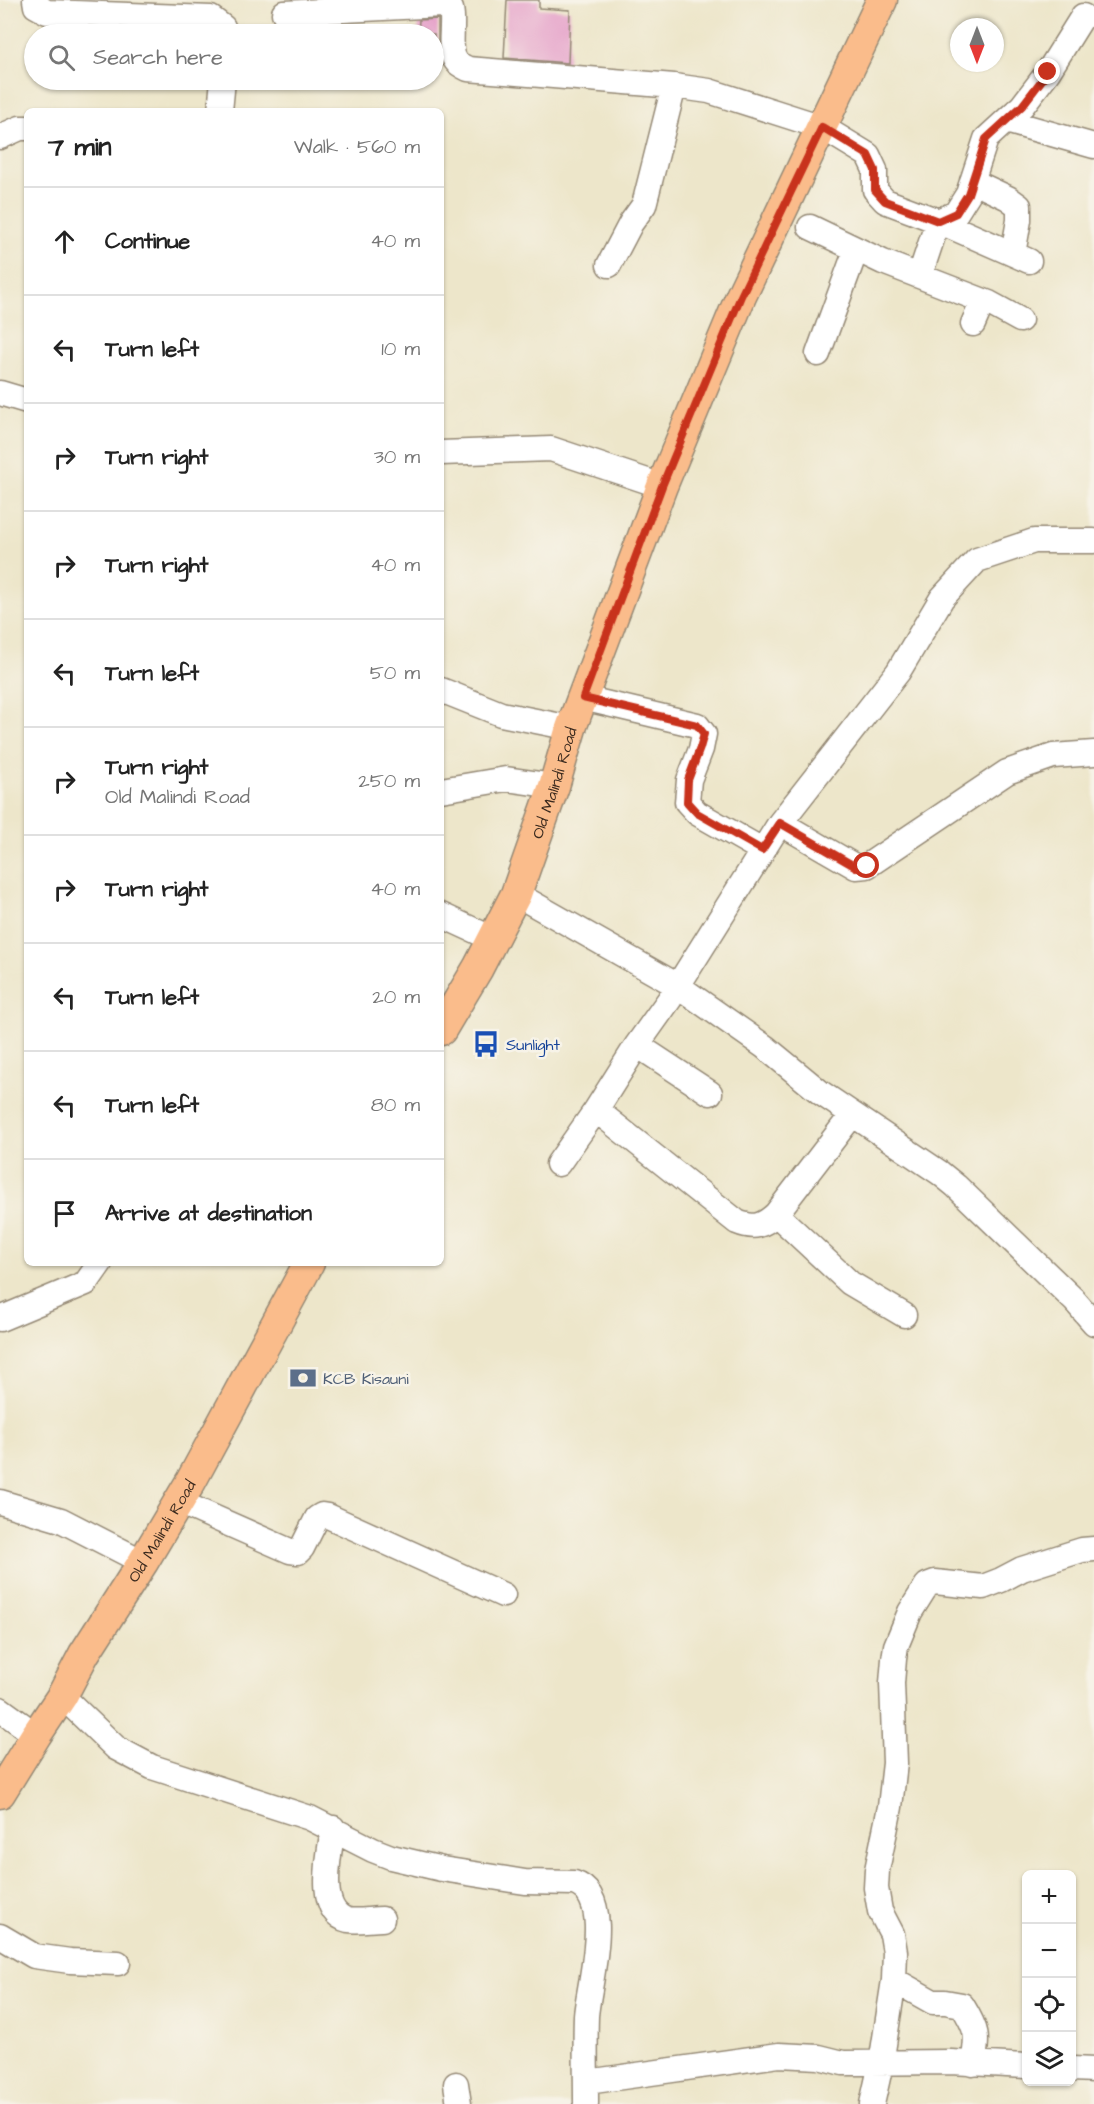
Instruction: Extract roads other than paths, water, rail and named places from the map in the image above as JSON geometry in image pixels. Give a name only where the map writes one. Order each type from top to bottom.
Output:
[{"type":"main road","name":"Old Malindi Road","points":[[444,1020],[449,1003],[478,968],[516,894],[554,786],[571,729],[662,486],[741,296],[882,0]]},
{"type":"main road","name":"Old Malindi Road","points":[[0,1793],[62,1696],[84,1654],[179,1502],[307,1266]]},
{"type":"street","points":[[35,0],[36,6],[47,12],[211,18],[219,24]]},
{"type":"street","points":[[284,13],[442,5],[451,9],[453,17],[452,50],[456,61],[468,69],[709,91],[822,127],[868,155],[875,170],[875,190],[885,201],[938,221],[1021,258],[1018,206],[1008,198],[972,181]]},
{"type":"street","points":[[920,275],[938,221],[956,213],[968,194],[986,139],[1022,106],[1048,72],[1083,16]]},
{"type":"street","points":[[609,265],[631,223],[644,205],[674,86]]},
{"type":"street","points":[[220,108],[222,90]]},
{"type":"street","points":[[1006,121],[1094,146]]},
{"type":"street","points":[[0,137],[24,128]]},
{"type":"street","points":[[810,227],[883,262],[982,301],[1020,320]]},
{"type":"street","points":[[818,354],[856,250]]},
{"type":"street","points":[[973,324],[982,301]]},
{"type":"street","points":[[0,393],[24,400]]},
{"type":"street","points":[[444,453],[551,449],[662,486]]},
{"type":"street","points":[[558,1164],[678,986],[780,823],[898,672],[942,598],[977,560],[1034,541],[1094,541]]},
{"type":"street","points":[[444,691],[501,714],[571,729]]},
{"type":"street","points":[[583,698],[697,725],[704,734],[688,780],[687,802],[697,813],[762,850]]},
{"type":"street","points":[[780,823],[856,867],[867,866],[1007,772],[1053,756],[1094,753]]},
{"type":"street","points":[[444,789],[506,779],[554,786]]},
{"type":"street","points":[[516,894],[678,986],[765,1047],[821,1093],[940,1173],[1074,1300],[1094,1323]]},
{"type":"street","points":[[444,916],[493,939]]},
{"type":"street","points":[[637,1045],[710,1093]]},
{"type":"street","points":[[596,1110],[737,1222],[757,1227],[776,1214],[852,1115]]},
{"type":"street","points":[[776,1214],[850,1283],[904,1315]]},
{"type":"street","points":[[0,1319],[86,1283],[98,1266]]},
{"type":"street","points":[[179,1502],[290,1551],[298,1552],[317,1518],[322,1515],[328,1516],[503,1595]]},
{"type":"street","points":[[2,1506],[62,1520],[143,1562]]},
{"type":"street","points":[[872,2104],[881,2064],[894,1980],[895,1953],[892,1934],[880,1911],[876,1888],[895,1763],[892,1683],[896,1646],[903,1626],[923,1590],[930,1583],[982,1587],[1022,1569],[1082,1550],[1094,1549]]},
{"type":"street","points":[[62,1696],[116,1748],[152,1767],[310,1818],[374,1850],[411,1862],[525,1882],[581,1885],[588,1892],[593,1905],[597,1934],[597,1950],[586,2014],[586,2093],[779,2055],[819,2057],[843,2063],[951,2062],[1022,2066]]},
{"type":"street","points":[[0,1710],[36,1735]]},
{"type":"street","points":[[333,1828],[328,1872],[329,1901],[338,1914],[348,1920],[382,1918]]},
{"type":"street","points":[[0,1936],[34,1956],[118,1963]]},
{"type":"street","points":[[894,1980],[933,2002],[962,2005],[975,2026],[977,2041],[973,2064]]},
{"type":"street","points":[[1076,2069],[1094,2070]]},
{"type":"place","name":"Sunlight","points":[[486,1044]]},
{"type":"place","name":"KCB Kisauni","points":[[303,1378]]}]
